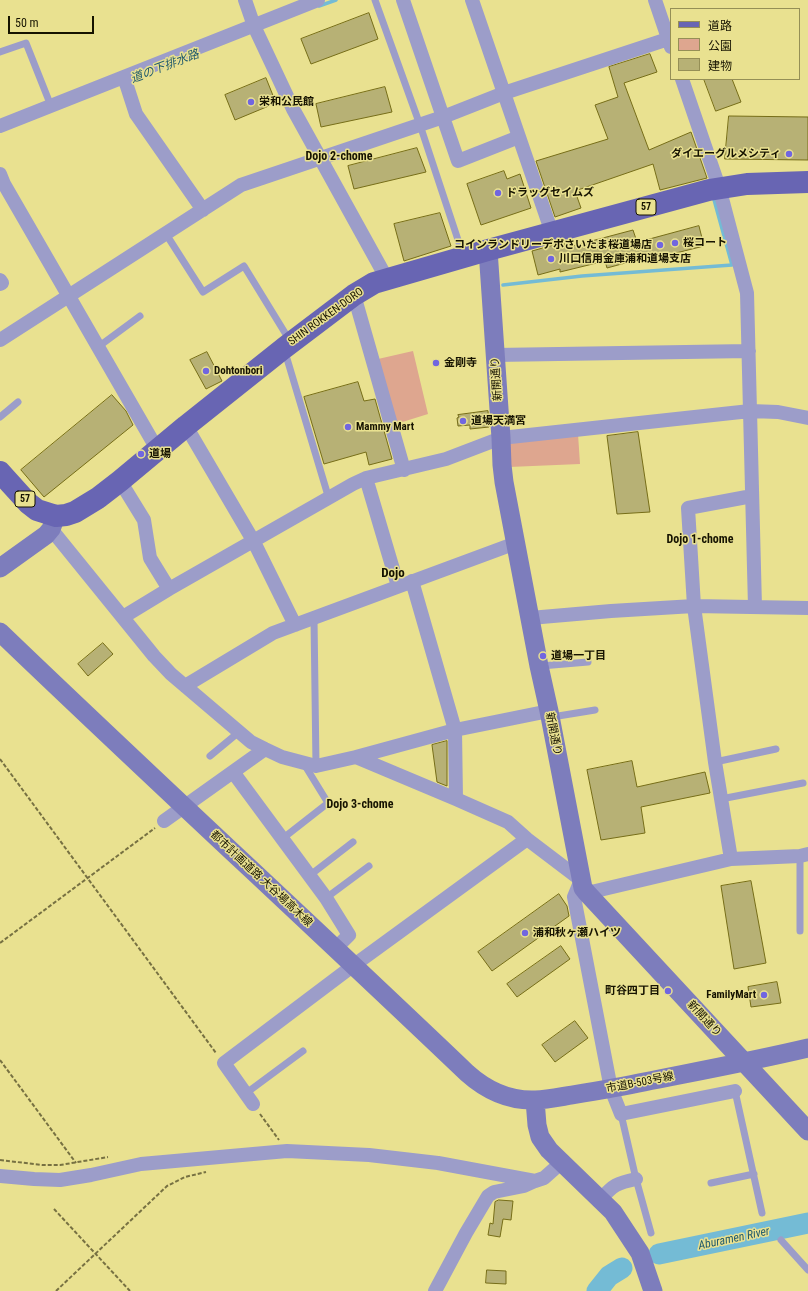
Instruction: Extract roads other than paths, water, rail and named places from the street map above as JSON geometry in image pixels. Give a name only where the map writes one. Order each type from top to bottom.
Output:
[{"type":"main road","name":"SHIN ROKKEN-DORO","points":[[54,522],[75,512],[98,498],[186,426],[288,346],[354,295],[374,283],[488,250],[719,187],[747,184],[808,182]]},
{"type":"main road","name":"57","points":[[0,472],[28,503],[54,522]]},
{"type":"street","points":[[245,0],[254,26],[293,109],[387,279]]},
{"type":"street","points":[[403,0],[458,161],[519,137]]},
{"type":"street","points":[[472,0],[552,233]]},
{"type":"street","points":[[0,340],[241,185],[443,117],[504,93],[670,43],[655,0]]},
{"type":"street","points":[[0,126],[254,26],[311,1]]},
{"type":"street","points":[[124,77],[136,114],[203,210]]},
{"type":"street","points":[[682,80],[719,187],[747,293],[755,607]]},
{"type":"street","points":[[0,174],[4,184],[68,296],[158,449]]},
{"type":"street","name":"新開通り","points":[[488,250],[502,470],[539,666],[584,887],[808,1131]]},
{"type":"street","points":[[0,280],[2,283],[0,284]]},
{"type":"street","points":[[354,295],[404,470]]},
{"type":"street","points":[[495,355],[749,351]]},
{"type":"street","points":[[123,617],[169,589],[254,542],[353,484],[366,478],[446,459],[501,438],[750,411],[778,412],[808,418]]},
{"type":"street","points":[[186,426],[254,542],[295,625]]},
{"type":"street","points":[[366,478],[398,586]]},
{"type":"street","points":[[120,481],[144,520],[150,558],[169,589]]},
{"type":"street","points":[[730,859],[694,606],[688,508],[752,496]]},
{"type":"street","points":[[0,568],[39,541],[54,522],[123,617],[154,656],[185,686],[251,742],[265,750],[310,765],[356,757],[455,730],[549,714]]},
{"type":"street","points":[[185,686],[272,633],[516,543]]},
{"type":"street","points":[[412,581],[455,730],[456,799]]},
{"type":"street","points":[[530,618],[694,606],[808,608]]},
{"type":"street","name":"都市計画道路 大谷場高木線","points":[[0,632],[479,1084],[492,1092],[506,1096],[535,1100]]},
{"type":"street","points":[[164,821],[265,750]]},
{"type":"street","points":[[356,757],[508,822],[584,887]]},
{"type":"street","points":[[233,772],[326,898],[349,935],[336,948]]},
{"type":"street","points":[[249,1099],[224,1063],[354,965],[527,839]]},
{"type":"street","points":[[735,1091],[621,1114],[611,1089],[574,897],[584,887],[730,859],[804,855]]},
{"type":"street","name":"市道B-503号線","points":[[535,1100],[611,1089],[808,1048]]},
{"type":"street","points":[[535,1100],[537,1125],[540,1137],[549,1150],[613,1212],[640,1253],[653,1291]]},
{"type":"street","points":[[0,1176],[60,1180],[141,1164],[287,1152],[369,1155],[438,1163],[535,1180]]},
{"type":"street","points":[[435,1291],[488,1196],[494,1192],[524,1186],[535,1180],[544,1178],[562,1162]]},
{"type":"street","points":[[601,1200],[608,1190],[618,1183],[636,1179]]},
{"type":"lane","points":[[375,0],[420,125],[463,258]]},
{"type":"lane","points":[[0,52],[26,43],[51,106]]},
{"type":"lane","points":[[166,234],[203,292],[244,266],[288,346],[329,499]]},
{"type":"lane","points":[[98,347],[140,316]]},
{"type":"lane","points":[[0,417],[18,402]]},
{"type":"lane","points":[[282,839],[328,803],[310,765],[314,618]]},
{"type":"lane","points":[[539,666],[588,662]]},
{"type":"lane","points":[[549,714],[595,710]]},
{"type":"lane","points":[[210,756],[239,732]]},
{"type":"lane","points":[[715,762],[776,749]]},
{"type":"lane","points":[[721,799],[803,783]]},
{"type":"lane","points":[[309,876],[353,842]]},
{"type":"lane","points":[[800,931],[804,855]]},
{"type":"lane","points":[[326,898],[369,866]]},
{"type":"lane","points":[[249,1099],[303,1051]]},
{"type":"lane","points":[[735,1091],[762,1213]]},
{"type":"lane","points":[[621,1114],[636,1179],[651,1233]]},
{"type":"lane","points":[[711,1183],[754,1174]]},
{"type":"lane","points":[[781,1240],[808,1270]]},
{"type":"waterway","name":"道の下排水路","points":[[319,6],[336,0]]},
{"type":"waterway","points":[[503,285],[582,276],[732,265],[713,196]]},
{"type":"waterway","name":"Aburamen River","points":[[659,1254],[808,1223]]},
{"type":"waterway","name":"Aburamen River","points":[[597,1291],[609,1276],[622,1268]]},
{"type":"place","name":"栄和公民館","points":[[251,102]]},
{"type":"place","name":"ダイエーグルメシティ","points":[[789,154]]},
{"type":"place","name":"ドラッグセイムズ","points":[[498,193]]},
{"type":"place","name":"桜コート","points":[[675,243]]},
{"type":"place","name":"コインランドリーデポさいたま桜道場店","points":[[660,245]]},
{"type":"place","name":"川口信用金庫浦和道場支店","points":[[551,259]]},
{"type":"place","name":"金剛寺","points":[[436,363]]},
{"type":"place","name":"Dohtonbori","points":[[206,371]]},
{"type":"place","name":"道場天満宮","points":[[463,421]]},
{"type":"place","name":"Mammy Mart","points":[[348,427]]},
{"type":"place","name":"道場","points":[[141,454]]},
{"type":"place","name":"道場一丁目","points":[[543,656]]},
{"type":"place","name":"浦和秋ヶ瀬ハイツ","points":[[525,933]]},
{"type":"place","name":"町谷四丁目","points":[[668,991]]},
{"type":"place","name":"FamilyMart","points":[[764,995]]},
{"type":"district","name":"Dojo 2-chome","points":[[339,157]]},
{"type":"district","name":"Dojo 1-chome","points":[[700,540]]},
{"type":"district","name":"Dojo","points":[[393,574]]},
{"type":"district","name":"Dojo 3-chome","points":[[360,805]]}]
